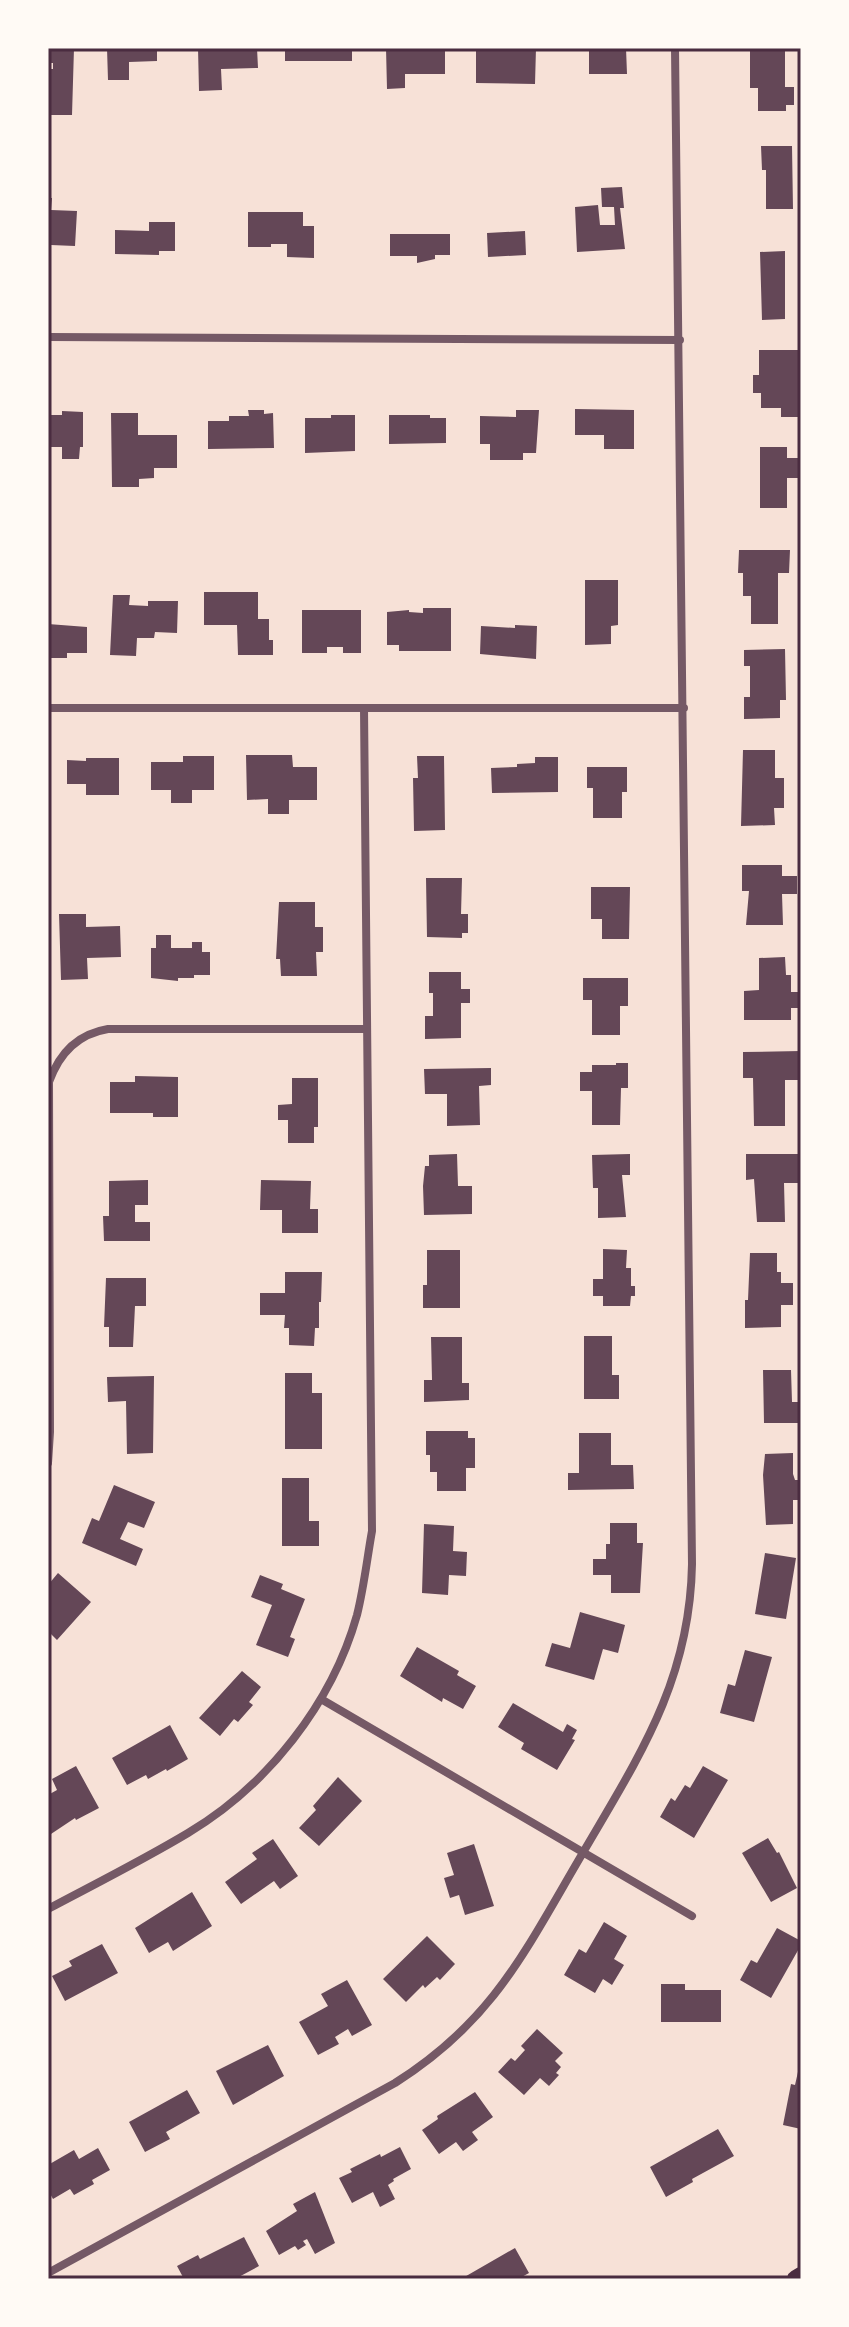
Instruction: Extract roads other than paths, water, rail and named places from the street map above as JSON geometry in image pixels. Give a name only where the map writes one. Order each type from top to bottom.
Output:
[{"type":"street","points":[[48,2273],[395,2083],[434,2057],[469,2026],[505,1984],[644,1750],[664,1708],[680,1655],[690,1601],[692,1564],[675,48]]},
{"type":"street","points":[[48,337],[680,340]]},
{"type":"street","points":[[48,708],[684,708]]},
{"type":"street","points":[[48,1909],[190,1832],[249,1786],[283,1752],[321,1699],[342,1657],[357,1613],[372,1531],[364,708]]},
{"type":"street","points":[[48,1463],[49,1082],[55,1065],[73,1043],[108,1029],[367,1029]]},
{"type":"street","points":[[321,1699],[692,1916]]}]
